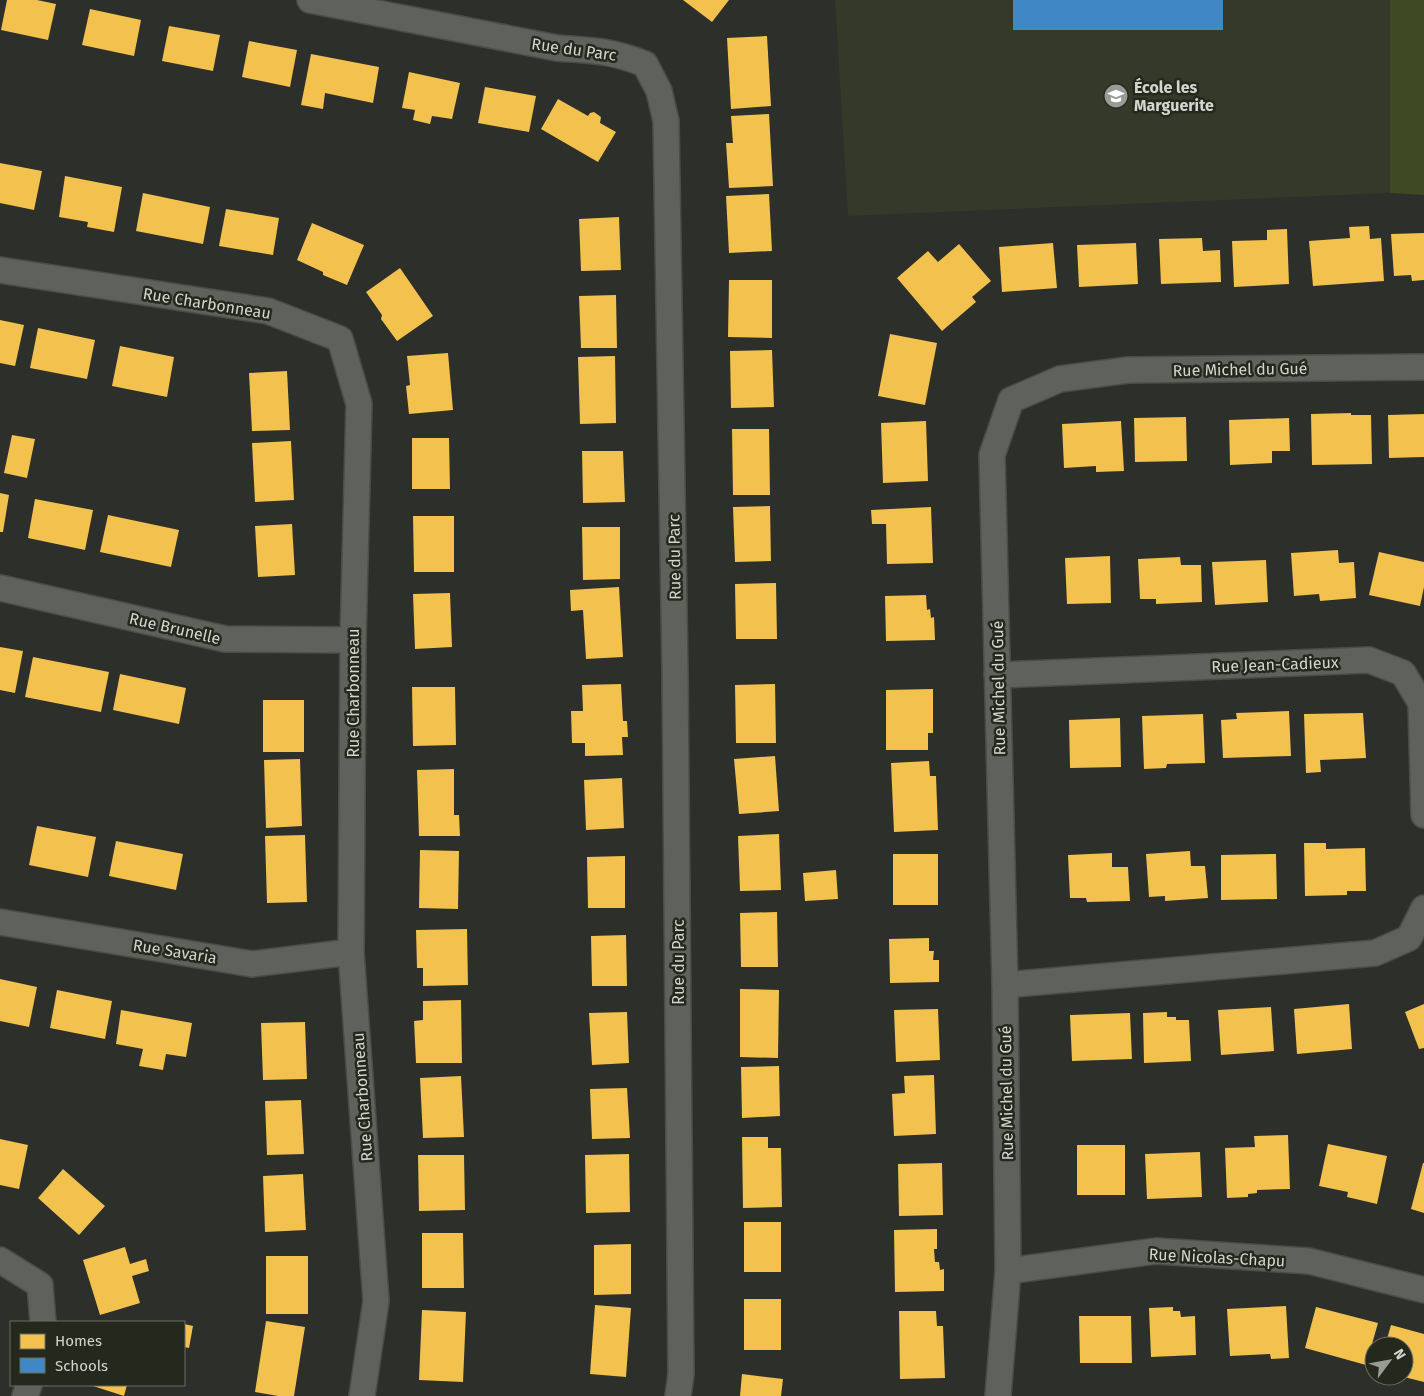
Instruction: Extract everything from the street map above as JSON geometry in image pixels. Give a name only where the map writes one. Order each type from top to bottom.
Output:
[{"type":"street","name":"Rue du Parc","points":[[310,0],[557,48],[591,50],[622,55],[645,64],[659,91],[666,121],[675,660],[681,1374],[678,1396]]},
{"type":"street","name":"Rue Charbonneau","points":[[0,270],[268,311],[340,339],[358,404],[353,640],[351,952],[376,1301],[362,1396]]},
{"type":"street","name":"Rue Michel du Gué","points":[[998,1396],[1008,1271],[1005,985],[992,455],[1011,400],[1060,379],[1128,370],[1424,367]]},
{"type":"street","name":"Rue Brunelle","points":[[0,588],[225,639],[353,640]]},
{"type":"street","name":"Rue Jean-Cadieux","points":[[997,675],[1369,660],[1403,673],[1421,703],[1424,815]]},
{"type":"street","points":[[1005,985],[1375,953],[1409,938],[1424,908]]},
{"type":"street","name":"Rue Savaria","points":[[0,922],[252,964],[351,952]]},
{"type":"street","name":"Rue Nicolas-Chapu","points":[[1008,1271],[1156,1251],[1309,1261],[1424,1290]]},
{"type":"street","points":[[0,1260],[40,1285],[43,1321]]},
{"type":"shaded area","name":"École les Marguerite","points":[[835,0],[1390,0],[1390,193],[848,216]]},
{"type":"green space","points":[[1390,0],[1424,0],[1424,195],[1390,193]]},
{"type":"building: Homes","points":[[7,0],[37,0],[56,4],[48,40],[1,30]]},
{"type":"building: Homes","points":[[683,0],[729,0],[712,22]]},
{"type":"building: Homes","points":[[90,9],[141,20],[134,56],[82,45]]},
{"type":"building: Homes","points":[[169,26],[220,35],[213,71],[162,61]]},
{"type":"building: Homes","points":[[767,36],[771,106],[731,109],[727,38]]},
{"type":"building: Homes","points":[[249,41],[297,50],[290,87],[242,77]]},
{"type":"building: Homes","points":[[311,54],[379,67],[373,103],[325,93],[323,109],[301,105]]},
{"type":"building: Homes","points":[[409,72],[460,83],[452,119],[432,116],[430,124],[413,120],[415,110],[402,108]]},
{"type":"building: Homes","points":[[485,87],[536,96],[529,132],[478,123]]},
{"type":"building: Homes","points":[[558,99],[588,116],[594,112],[601,117],[600,123],[616,132],[598,162],[541,129]]},
{"type":"building: Homes","points":[[769,114],[773,186],[729,188],[726,143],[733,143],[731,116]]},
{"type":"building: Homes","points":[[0,163],[42,171],[34,210],[0,203]]},
{"type":"building: Homes","points":[[65,176],[122,187],[114,232],[87,227],[88,222],[59,217]]},
{"type":"building: Homes","points":[[143,193],[210,207],[203,244],[136,231]]},
{"type":"building: Homes","points":[[769,194],[772,251],[729,253],[726,196]]},
{"type":"building: Homes","points":[[226,209],[279,218],[273,255],[219,246]]},
{"type":"building: Homes","points":[[619,217],[621,270],[581,271],[579,219]]},
{"type":"building: Homes","points":[[312,223],[364,245],[347,285],[323,275],[323,272],[297,260]]},
{"type":"building: Homes","points":[[1369,226],[1370,239],[1381,238],[1384,281],[1313,286],[1309,241],[1350,238],[1349,227]]},
{"type":"building: Homes","points":[[1287,229],[1289,284],[1234,287],[1232,241],[1267,240],[1267,230]]},
{"type":"building: Homes","points":[[1424,233],[1424,280],[1412,281],[1411,275],[1394,276],[1391,234]]},
{"type":"building: Homes","points":[[1202,238],[1203,251],[1220,250],[1221,282],[1161,284],[1159,239]]},
{"type":"building: Homes","points":[[1053,243],[1057,288],[1002,292],[999,247]]},
{"type":"building: Homes","points":[[1136,243],[1138,284],[1079,287],[1077,245]]},
{"type":"building: Homes","points":[[959,244],[991,281],[972,297],[976,302],[942,331],[897,278],[928,251],[938,262]]},
{"type":"building: Homes","points":[[400,268],[433,316],[397,341],[381,319],[382,315],[366,292]]},
{"type":"building: Homes","points":[[729,280],[772,280],[772,338],[728,337]]},
{"type":"building: Homes","points":[[616,295],[617,348],[581,348],[579,296]]},
{"type":"building: Homes","points":[[0,320],[24,325],[15,366],[0,363]]},
{"type":"building: Homes","points":[[38,328],[95,340],[87,379],[30,368]]},
{"type":"building: Homes","points":[[890,334],[937,343],[925,405],[878,396]]},
{"type":"building: Homes","points":[[120,346],[174,357],[167,397],[112,386]]},
{"type":"building: Homes","points":[[772,350],[774,407],[731,408],[730,351]]},
{"type":"building: Homes","points":[[448,353],[453,410],[409,414],[406,386],[410,385],[407,356]]},
{"type":"building: Homes","points":[[615,356],[616,423],[580,424],[578,357]]},
{"type":"building: Homes","points":[[287,371],[290,430],[252,431],[249,373]]},
{"type":"building: Homes","points":[[1351,413],[1351,415],[1371,415],[1372,464],[1312,465],[1311,414]]},
{"type":"building: Homes","points":[[1424,414],[1424,457],[1389,458],[1388,415]]},
{"type":"building: Homes","points":[[1186,417],[1187,461],[1135,462],[1134,418]]},
{"type":"building: Homes","points":[[1289,418],[1290,451],[1272,451],[1272,463],[1230,465],[1229,420]]},
{"type":"building: Homes","points":[[926,421],[928,481],[883,483],[881,423]]},
{"type":"building: Homes","points":[[1121,421],[1124,471],[1096,472],[1096,466],[1064,468],[1062,424]]},
{"type":"building: Homes","points":[[732,429],[769,429],[770,495],[733,495]]},
{"type":"building: Homes","points":[[12,435],[35,439],[27,478],[4,473]]},
{"type":"building: Homes","points":[[412,438],[449,438],[450,489],[412,489]]},
{"type":"building: Homes","points":[[291,441],[294,500],[255,502],[252,443]]},
{"type":"building: Homes","points":[[582,451],[623,451],[625,502],[583,503]]},
{"type":"building: Homes","points":[[0,493],[9,495],[3,532],[0,532]]},
{"type":"building: Homes","points":[[35,499],[93,510],[85,550],[28,538]]},
{"type":"building: Homes","points":[[770,506],[771,561],[735,562],[733,507]]},
{"type":"building: Homes","points":[[931,507],[933,563],[887,564],[886,524],[872,524],[871,510]]},
{"type":"building: Homes","points":[[108,515],[179,530],[171,567],[100,552]]},
{"type":"building: Homes","points":[[413,516],[454,516],[454,572],[414,572]]},
{"type":"building: Homes","points":[[292,524],[295,575],[258,577],[255,526]]},
{"type":"building: Homes","points":[[582,527],[620,527],[620,579],[583,580]]},
{"type":"building: Homes","points":[[1338,550],[1339,563],[1354,562],[1356,598],[1320,601],[1319,594],[1294,596],[1291,553]]},
{"type":"building: Homes","points":[[1379,552],[1424,562],[1424,587],[1420,606],[1369,595]]},
{"type":"building: Homes","points":[[1110,556],[1111,603],[1067,604],[1065,558]]},
{"type":"building: Homes","points":[[1180,557],[1181,565],[1201,565],[1202,602],[1156,604],[1156,599],[1140,599],[1138,559]]},
{"type":"building: Homes","points":[[1266,560],[1268,602],[1215,605],[1212,562]]},
{"type":"building: Homes","points":[[776,583],[777,639],[736,639],[735,584]]},
{"type":"building: Homes","points":[[619,587],[623,657],[586,659],[583,610],[571,611],[570,590]]},
{"type":"building: Homes","points":[[450,593],[452,647],[415,649],[413,594]]},
{"type":"building: Homes","points":[[926,595],[927,610],[930,609],[931,618],[934,617],[935,640],[886,641],[885,596]]},
{"type":"building: Homes","points":[[0,647],[23,651],[15,693],[0,690]]},
{"type":"building: Homes","points":[[33,657],[109,672],[101,712],[25,697]]},
{"type":"building: Homes","points":[[120,674],[186,688],[179,724],[113,710]]},
{"type":"building: Homes","points":[[621,684],[623,721],[627,721],[628,737],[622,737],[623,755],[585,756],[585,743],[572,743],[571,711],[583,711],[582,685]]},
{"type":"building: Homes","points":[[775,684],[776,743],[736,743],[735,685]]},
{"type":"building: Homes","points":[[412,687],[455,687],[456,745],[413,746]]},
{"type":"building: Homes","points":[[933,689],[933,733],[928,733],[928,750],[886,750],[886,690]]},
{"type":"building: Homes","points":[[263,700],[304,700],[304,752],[263,752]]},
{"type":"building: Homes","points":[[1289,711],[1291,756],[1223,758],[1221,720],[1237,719],[1236,713]]},
{"type":"building: Homes","points":[[1363,713],[1366,758],[1320,760],[1321,772],[1306,773],[1304,714]]},
{"type":"building: Homes","points":[[1203,714],[1205,763],[1167,764],[1166,768],[1144,769],[1142,716]]},
{"type":"building: Homes","points":[[1120,718],[1121,767],[1070,768],[1069,720]]},
{"type":"building: Homes","points":[[775,756],[779,811],[739,814],[734,759]]},
{"type":"building: Homes","points":[[300,759],[302,826],[266,828],[264,760]]},
{"type":"building: Homes","points":[[929,761],[930,776],[936,776],[938,830],[894,832],[891,763]]},
{"type":"building: Homes","points":[[454,769],[454,815],[459,815],[460,836],[419,836],[417,770]]},
{"type":"building: Homes","points":[[622,778],[624,828],[586,830],[584,780]]},
{"type":"building: Homes","points":[[37,826],[96,837],[88,877],[29,865]]},
{"type":"building: Homes","points":[[779,834],[781,890],[740,891],[738,836]]},
{"type":"building: Homes","points":[[305,835],[307,902],[267,903],[265,836]]},
{"type":"building: Homes","points":[[116,841],[183,854],[176,890],[109,876]]},
{"type":"building: Homes","points":[[1304,843],[1326,843],[1326,849],[1365,848],[1366,891],[1347,891],[1347,895],[1305,896]]},
{"type":"building: Homes","points":[[420,850],[459,851],[458,909],[419,908]]},
{"type":"building: Homes","points":[[1190,851],[1191,866],[1205,866],[1208,898],[1165,901],[1165,896],[1149,897],[1146,854]]},
{"type":"building: Homes","points":[[1112,853],[1112,867],[1128,867],[1130,901],[1087,902],[1086,898],[1070,898],[1068,855]]},
{"type":"building: Homes","points":[[893,854],[938,854],[938,905],[893,905]]},
{"type":"building: Homes","points":[[1276,854],[1277,899],[1221,900],[1221,855]]},
{"type":"building: Homes","points":[[625,856],[625,908],[588,908],[587,857]]},
{"type":"building: Homes","points":[[836,870],[838,899],[805,901],[803,873]]},
{"type":"building: Homes","points":[[777,912],[778,967],[741,967],[740,913]]},
{"type":"building: Homes","points":[[467,929],[468,985],[423,986],[423,968],[417,968],[416,930]]},
{"type":"building: Homes","points":[[626,935],[627,986],[592,986],[591,936]]},
{"type":"building: Homes","points":[[929,938],[929,951],[934,951],[933,960],[939,960],[939,982],[890,983],[889,939]]},
{"type":"building: Homes","points":[[0,979],[37,987],[29,1027],[0,1021]]},
{"type":"building: Homes","points":[[740,989],[779,990],[778,1058],[740,1057]]},
{"type":"building: Homes","points":[[57,990],[112,1001],[105,1039],[50,1028]]},
{"type":"building: Homes","points":[[461,1000],[462,1063],[416,1063],[414,1021],[423,1020],[423,1001]]},
{"type":"building: Homes","points":[[1349,1004],[1352,1049],[1297,1054],[1294,1009]]},
{"type":"building: Homes","points":[[1424,1004],[1424,1048],[1419,1049],[1405,1012]]},
{"type":"building: Homes","points":[[1271,1007],[1274,1051],[1221,1055],[1218,1010]]},
{"type":"building: Homes","points":[[938,1009],[940,1060],[896,1062],[894,1010]]},
{"type":"building: Homes","points":[[121,1010],[192,1023],[186,1057],[166,1054],[163,1070],[139,1066],[143,1049],[116,1044]]},
{"type":"building: Homes","points":[[627,1012],[629,1063],[592,1065],[589,1013]]},
{"type":"building: Homes","points":[[1167,1012],[1167,1017],[1176,1017],[1176,1020],[1189,1020],[1191,1061],[1144,1063],[1143,1013]]},
{"type":"building: Homes","points":[[1130,1013],[1132,1059],[1072,1061],[1070,1015]]},
{"type":"building: Homes","points":[[305,1022],[307,1079],[263,1080],[261,1023]]},
{"type":"building: Homes","points":[[779,1066],[780,1116],[742,1118],[741,1067]]},
{"type":"building: Homes","points":[[934,1075],[936,1134],[894,1136],[892,1094],[905,1093],[904,1076]]},
{"type":"building: Homes","points":[[461,1076],[464,1137],[423,1138],[420,1078]]},
{"type":"building: Homes","points":[[627,1088],[630,1138],[592,1139],[590,1089]]},
{"type":"building: Homes","points":[[301,1100],[304,1154],[267,1155],[265,1101]]},
{"type":"building: Homes","points":[[1288,1135],[1290,1189],[1257,1190],[1257,1193],[1248,1194],[1248,1197],[1227,1198],[1225,1148],[1255,1147],[1254,1136]]},
{"type":"building: Homes","points":[[742,1137],[768,1137],[768,1148],[781,1148],[782,1207],[743,1208]]},
{"type":"building: Homes","points":[[0,1139],[28,1145],[19,1189],[0,1185]]},
{"type":"building: Homes","points":[[1328,1144],[1387,1156],[1377,1204],[1347,1197],[1348,1192],[1319,1186]]},
{"type":"building: Homes","points":[[1077,1145],[1125,1145],[1125,1195],[1077,1195]]},
{"type":"building: Homes","points":[[1200,1152],[1202,1197],[1147,1199],[1145,1154]]},
{"type":"building: Homes","points":[[629,1154],[630,1212],[586,1213],[585,1155]]},
{"type":"building: Homes","points":[[418,1155],[464,1155],[465,1210],[419,1211]]},
{"type":"building: Homes","points":[[942,1163],[943,1215],[899,1216],[898,1164]]},
{"type":"building: Homes","points":[[1424,1163],[1424,1213],[1411,1209]]},
{"type":"building: Homes","points":[[63,1169],[105,1206],[79,1235],[38,1198]]},
{"type":"building: Homes","points":[[303,1174],[306,1230],[265,1232],[263,1176]]},
{"type":"building: Homes","points":[[744,1222],[781,1222],[781,1272],[744,1272]]},
{"type":"building: Homes","points":[[937,1229],[937,1249],[934,1249],[935,1262],[939,1262],[940,1270],[944,1269],[944,1291],[895,1292],[894,1230]]},
{"type":"building: Homes","points":[[422,1233],[463,1233],[464,1288],[422,1288]]},
{"type":"building: Homes","points":[[631,1244],[631,1294],[594,1295],[594,1245]]},
{"type":"building: Homes","points":[[125,1247],[130,1264],[146,1259],[149,1271],[132,1276],[140,1303],[100,1315],[83,1260]]},
{"type":"building: Homes","points":[[266,1256],[308,1256],[308,1314],[266,1314]]},
{"type":"building: Homes","points":[[744,1299],[781,1299],[781,1350],[744,1350]]},
{"type":"building: Homes","points":[[595,1305],[631,1308],[626,1377],[590,1374]]},
{"type":"building: Homes","points":[[1286,1306],[1289,1358],[1271,1359],[1270,1354],[1230,1356],[1227,1309]]},
{"type":"building: Homes","points":[[1173,1307],[1173,1311],[1180,1311],[1181,1317],[1195,1316],[1196,1355],[1151,1357],[1149,1308]]},
{"type":"building: Homes","points":[[1316,1307],[1378,1323],[1374,1336],[1364,1336],[1364,1364],[1305,1348]]},
{"type":"building: Homes","points":[[422,1310],[466,1312],[463,1382],[419,1380]]},
{"type":"building: Homes","points":[[899,1311],[936,1311],[937,1326],[943,1326],[945,1378],[900,1379]]},
{"type":"building: Homes","points":[[1079,1316],[1131,1316],[1132,1363],[1080,1363]]},
{"type":"building: Homes","points":[[266,1321],[305,1327],[294,1396],[278,1396],[255,1392]]},
{"type":"building: Homes","points":[[185,1324],[193,1326],[189,1348],[185,1347]]},
{"type":"building: Homes","points":[[1391,1325],[1424,1334],[1424,1382],[1414,1380],[1414,1336],[1388,1336]]},
{"type":"building: Homes","points":[[742,1374],[783,1379],[781,1396],[740,1396]]},
{"type":"building: Homes","points":[[93,1386],[127,1386],[124,1396]]},
{"type":"building: Schools","points":[[1013,0],[1223,0],[1223,30],[1013,30]]},
{"type":"place","name":"École les Marguerite","points":[[1116,96]]}]
